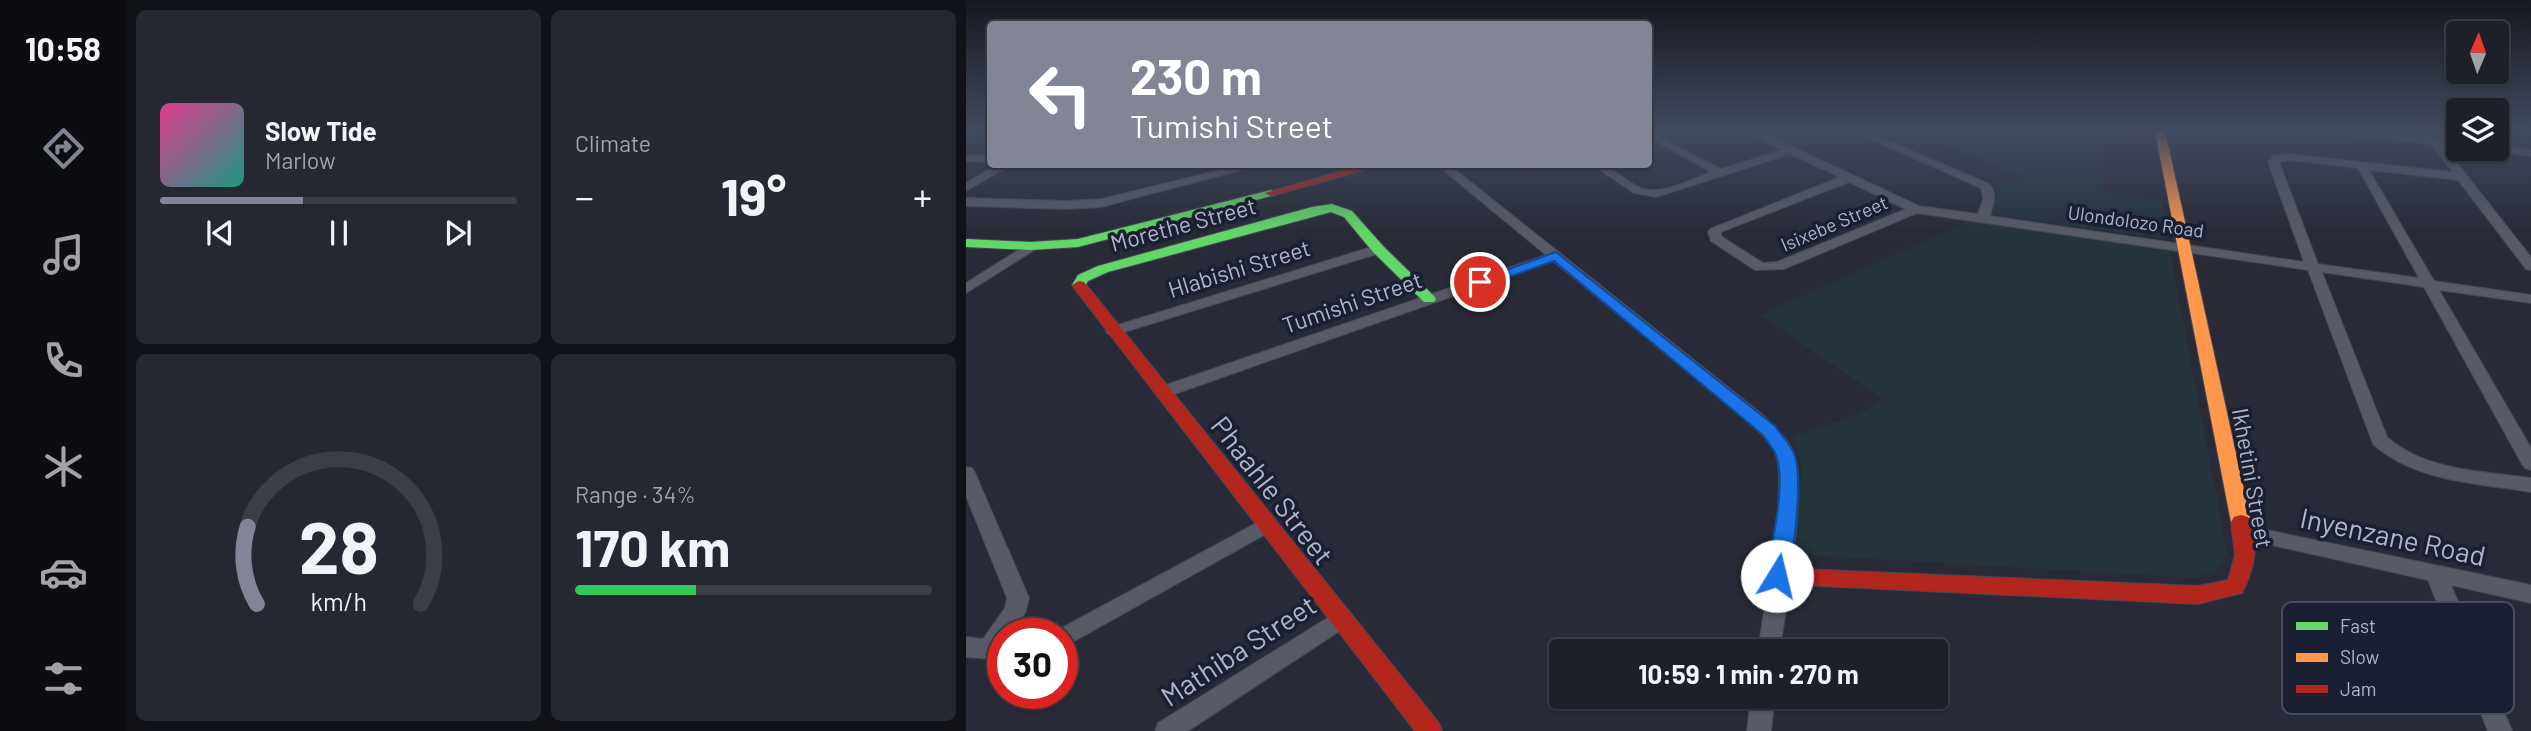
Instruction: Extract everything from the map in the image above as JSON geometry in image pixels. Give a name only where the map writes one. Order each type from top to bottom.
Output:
[{"type":"street","points":[[1706,165],[1720,173]]},
{"type":"street","points":[[1603,168],[1639,191],[1652,194],[1744,165]]},
{"type":"street","name":"Ulondolozo Road","points":[[1822,165],[1916,209],[2531,299]]},
{"type":"street","points":[[1936,165],[1988,189],[1989,200],[1983,219]]},
{"type":"street","name":"Ikhetini Street","points":[[1777,576],[2199,595],[2235,587],[2244,574],[2246,558],[2243,532],[2167,165]]},
{"type":"street","points":[[2275,165],[2375,434],[2383,445],[2398,456],[2428,467],[2531,485]]},
{"type":"street","points":[[2355,165],[2463,177]]},
{"type":"street","points":[[2453,165],[2531,266]]},
{"type":"street","points":[[2362,166],[2531,464]]},
{"type":"street","points":[[966,188],[1001,168]]},
{"type":"street","points":[[966,202],[1067,205],[1101,203],[1243,168]]},
{"type":"street","points":[[966,243],[1067,245],[1366,168]]},
{"type":"street","points":[[1446,168],[1757,419],[1777,441],[1785,453],[1789,489],[1770,639]]},
{"type":"street","name":"Isixebe Street","points":[[1849,178],[1717,229],[1714,238],[1760,267],[1779,266],[1916,209]]},
{"type":"street","name":"Morethe Street","points":[[1080,281],[1103,269],[1325,209],[1338,209],[1348,214],[1378,249],[1429,299]]},
{"type":"street","points":[[966,289],[1031,246]]},
{"type":"street","name":"Hlabishi Street","points":[[1113,331],[1378,249]]},
{"type":"street","name":"Tumishi Street","points":[[1163,392],[1556,256]]},
{"type":"street","name":"Phaahle Street","points":[[1080,281],[1079,285],[1113,331],[1430,731]]},
{"type":"street","points":[[966,473],[1018,598],[1012,618]]},
{"type":"street","points":[[1078,630],[1266,526]]},
{"type":"street","name":"Inyenzane Road","points":[[2243,532],[2531,594]]},
{"type":"street","points":[[2436,573],[2448,602]]},
{"type":"street","name":"Mathiba Street","points":[[1167,731],[1342,618]]},
{"type":"street","points":[[966,647],[987,648]]},
{"type":"street","points":[[1759,731],[1762,709]]},
{"type":"street","points":[[2493,714],[2500,731]]},
{"type":"shaded area","points":[[1994,165],[2104,165],[2104,192],[2163,201],[2167,233],[2164,239],[1997,215],[1993,212],[1997,185],[2020,176]]},
{"type":"shaded area","points":[[1963,217],[2165,248],[2170,252],[2227,553],[2217,570],[2196,578],[1824,556],[1807,553],[1798,545],[1795,540],[1802,464],[1792,437],[1857,415],[1884,400],[1761,315],[1959,226],[1964,223]]},
{"type":"traffic: fast","points":[[966,243],[1031,246],[1078,243],[1271,193]]},
{"type":"traffic: fast","points":[[1079,285],[1083,278],[1103,269],[1316,210],[1332,208],[1348,214],[1378,249],[1429,299]]},
{"type":"traffic: slow","points":[[2167,165],[2241,522]]},
{"type":"traffic: jam","points":[[1271,193],[1366,168]]},
{"type":"traffic: jam","points":[[1079,285],[1430,731]]},
{"type":"traffic: jam","points":[[1777,576],[2198,595],[2235,587],[2245,555],[2241,522]]},
{"type":"route","points":[[1480,282],[1556,256],[1769,430],[1785,453],[1788,468],[1788,507],[1777,576]]}]
